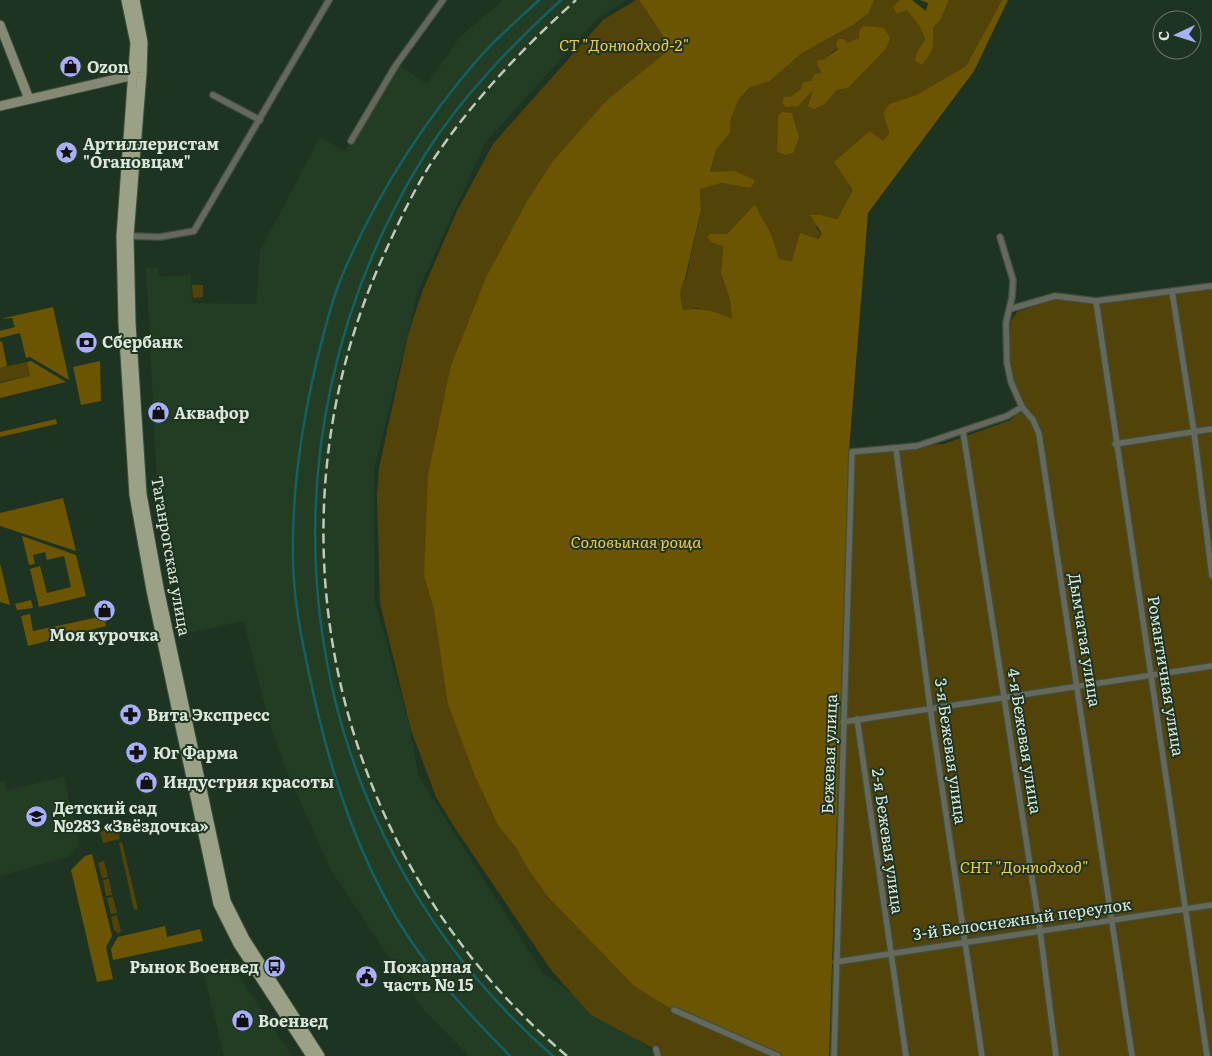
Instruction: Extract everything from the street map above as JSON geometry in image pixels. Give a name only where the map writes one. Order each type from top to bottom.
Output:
[{"type":"main road","name":"Таганрогская улица","points":[[126,0],[135,43],[138,74]]},
{"type":"main road","name":"Таганрогская улица","points":[[135,0],[143,42],[138,74],[135,141],[125,236],[142,494],[160,614],[218,904],[238,944],[311,1056]]},
{"type":"main road","points":[[0,25],[30,99]]},
{"type":"main road","points":[[0,106],[138,74]]},
{"type":"main road","name":"Таганрогская улица","points":[[160,614],[226,901],[244,939],[320,1056]]},
{"type":"street","points":[[125,236],[160,236],[194,230],[329,0]]},
{"type":"street","points":[[351,141],[396,65],[443,0]]},
{"type":"street","points":[[213,95],[260,120]]},
{"type":"street","name":"Дымчатая улица","points":[[1000,237],[1013,280],[1010,308],[1006,323],[1007,363],[1011,382],[1022,408],[1033,420],[1039,434],[1132,1056]]},
{"type":"street","points":[[1010,308],[1055,296],[1096,300],[1212,286]]},
{"type":"street","points":[[1172,291],[1194,432],[1212,576]]},
{"type":"street","name":"Романтичная улица","points":[[1096,300],[1207,1056]]},
{"type":"street","points":[[896,449],[917,446],[1007,416],[1022,408]]},
{"type":"street","points":[[1116,444],[1212,429]]},
{"type":"street","name":"4-я Бежевая улица","points":[[963,431],[1040,930],[1056,1056]]},
{"type":"street","name":"Бежевая улица","points":[[834,1056],[852,452],[896,449]]},
{"type":"street","name":"3-я Бежевая улица","points":[[896,449],[930,708],[982,1056]]},
{"type":"street","points":[[843,722],[1212,666]]},
{"type":"street","name":"2-я Бежевая улица","points":[[857,719],[906,1056]]},
{"type":"street","name":"3-й Белоснежный переулок","points":[[836,962],[890,952],[1212,905]]},
{"type":"street","points":[[674,1010],[778,1056]]},
{"type":"street","points":[[656,1049],[658,1056]]},
{"type":"shaded area","points":[[503,0],[627,0],[597,19],[485,143],[418,291],[374,470],[375,602],[408,720],[419,777],[542,972],[660,1056],[469,1056],[424,1010],[331,870],[287,772],[268,719],[244,621],[188,633],[158,499],[146,268],[158,268],[159,277],[191,275],[192,303],[256,304],[260,251],[320,137],[345,151],[397,64],[427,84],[460,37]]},
{"type":"shaded area","name":"Детский сад №283 «Звёздочка»","points":[[64,777],[79,845],[67,857],[0,876],[0,782],[4,780],[7,790]]},
{"type":"shaded area","name":"Военвед","points":[[227,958],[292,1056],[224,1056],[204,974]]},
{"type":"green space","name":"СТ \"Донподход-2\"","points":[[639,0],[671,48],[607,100],[527,201],[486,277],[451,365],[424,577],[498,824],[517,849],[527,868],[548,897],[634,986],[780,1056],[662,1056],[660,1052],[591,1015],[551,970],[436,797],[411,730],[380,603],[377,496],[379,468],[408,335],[422,292],[456,213],[493,144],[603,20]]},
{"type":"green space","name":"Соловьиная роща","points":[[639,0],[874,0],[869,13],[853,25],[802,53],[770,81],[749,88],[739,99],[731,118],[730,133],[716,150],[710,172],[735,171],[755,180],[751,188],[721,183],[700,189],[701,210],[685,279],[681,286],[681,298],[683,310],[709,311],[732,319],[730,300],[721,273],[723,246],[711,242],[707,237],[709,234],[727,234],[755,204],[771,234],[779,259],[792,261],[800,233],[818,239],[822,234],[810,215],[821,215],[837,219],[853,190],[834,162],[870,131],[883,141],[889,133],[883,113],[889,104],[917,95],[966,66],[1002,0],[1008,0],[974,71],[868,213],[849,450],[829,1056],[780,1056],[675,1011],[634,986],[548,897],[527,868],[517,849],[498,825],[475,776],[448,704],[434,610],[424,577],[428,475],[451,365],[486,277],[527,201],[553,161],[607,100],[671,48]]},
{"type":"green space","points":[[874,0],[900,0],[897,14],[907,9],[920,27],[925,41],[917,52],[934,42],[933,28],[941,19],[949,0],[1002,0],[966,66],[917,96],[889,104],[883,113],[889,133],[883,141],[835,162],[853,190],[837,219],[821,215],[816,228],[822,234],[792,261],[779,259],[771,234],[755,204],[727,234],[709,234],[707,237],[723,245],[721,273],[730,300],[733,319],[697,308],[683,310],[680,286],[686,279],[701,210],[700,188],[721,183],[751,187],[735,171],[710,173],[716,150],[730,133],[731,118],[739,99],[749,88],[770,81],[802,53],[853,25],[869,13]],"holes":[[[859,38],[886,49],[848,88],[837,90],[825,104],[808,106],[814,89],[782,103],[823,73],[827,59],[835,50]],[[779,115],[785,155],[777,152]]]},
{"type":"green space","points":[[900,0],[912,0],[926,11],[928,3],[920,0],[949,0],[941,19],[933,28],[934,39],[931,53],[921,65],[915,60],[917,52],[925,40],[920,27],[907,10],[897,14],[893,7]]},
{"type":"green space","points":[[863,26],[884,28],[890,38],[886,49],[848,88],[837,90],[825,104],[814,109],[808,106],[813,90],[798,106],[786,107],[782,103],[784,97],[790,97],[801,89],[803,82],[811,81],[815,74],[822,73],[817,65],[817,61],[825,59],[838,49],[836,44],[839,39],[844,39],[847,43],[859,38],[859,31]]},
{"type":"green space","points":[[782,112],[792,113],[799,138],[793,153],[785,155],[777,152],[778,115]]},
{"type":"green space","points":[[192,285],[203,285],[203,297],[193,298]]},
{"type":"green space","name":"СНТ \"Донподход\"","points":[[1212,288],[1212,1056],[830,1056],[849,450],[944,444],[1011,420],[1024,406],[1013,381],[1009,342],[1011,321],[1017,312],[1052,300],[1131,298]]},
{"type":"green space","points":[[53,307],[69,380],[30,357],[26,358],[20,333],[0,338],[0,331],[15,327],[12,318],[0,319]]},
{"type":"green space","points":[[2,341],[7,366],[0,368],[0,342]]},
{"type":"green space","points":[[31,361],[66,382],[0,398],[0,383],[30,376],[27,362]]},
{"type":"green space","points":[[100,361],[101,401],[81,405],[73,367]]},
{"type":"green space","points":[[27,362],[30,376],[0,382],[0,368]]},
{"type":"green space","points":[[56,419],[57,424],[0,437],[0,432]]},
{"type":"green space","points":[[63,498],[76,551],[0,526],[0,513]]},
{"type":"green space","points":[[22,536],[76,555],[86,596],[39,607],[30,569],[40,566],[47,593],[71,587],[64,556],[47,560],[45,552],[33,555],[35,564],[29,565]]},
{"type":"green space","points":[[0,563],[10,605],[0,602]]},
{"type":"green space","points":[[31,600],[33,608],[17,610],[15,604]]},
{"type":"green space","points":[[30,614],[33,631],[104,616],[106,626],[28,646],[21,616]]},
{"type":"green space","points":[[117,825],[120,839],[103,843],[100,832]]},
{"type":"green space","points":[[122,842],[138,909],[134,910],[119,843]]},
{"type":"green space","points":[[92,854],[112,936],[106,947],[113,979],[97,982],[71,870],[85,856]]},
{"type":"green space","points":[[104,861],[108,877],[102,878],[98,863]]},
{"type":"green space","points":[[109,879],[112,895],[106,896],[103,880]]},
{"type":"green space","points":[[113,897],[117,913],[111,914],[107,898]]},
{"type":"green space","points":[[117,915],[121,932],[118,933],[114,930],[111,917]]},
{"type":"green space","points":[[165,926],[167,937],[200,929],[203,941],[113,960],[111,949],[118,937]]},
{"type":"waterway","points":[[510,1056],[451,993],[424,960],[400,924],[384,895],[356,835],[334,774],[307,663],[294,586],[293,530],[299,456],[312,384],[323,337],[340,280],[358,241],[404,158],[440,106],[486,50],[539,0]]},
{"type":"waterway","points":[[553,1056],[464,963],[396,859],[348,747],[322,628],[316,507],[331,386],[368,267],[426,153],[440,132],[489,72],[561,0]]},
{"type":"railway","points":[[567,1056],[487,976],[422,886],[373,787],[340,682],[325,574],[327,464],[348,354],[387,248],[421,179],[466,114],[537,36],[576,0]]},
{"type":"place","name":"Ozon","points":[[71,67]]},
{"type":"place","name":"Артиллеристам \"Огановцам\"","points":[[67,153]]},
{"type":"place","name":"Сбербанк","points":[[86,342]]},
{"type":"place","name":"Аквафор","points":[[158,413]]},
{"type":"place","name":"Моя курочка","points":[[104,611]]},
{"type":"place","name":"Вита Экспресс","points":[[131,715]]},
{"type":"place","name":"Юг Фарма","points":[[137,753]]},
{"type":"place","name":"Индустрия красоты","points":[[147,782]]},
{"type":"place","name":"Детский сад №283 «Звёздочка»","points":[[37,817]]},
{"type":"place","name":"Рынок Военвед","points":[[275,967]]},
{"type":"place","name":"Пожарная часть № 15","points":[[367,976]]},
{"type":"place","name":"Военвед","points":[[242,1021]]}]
